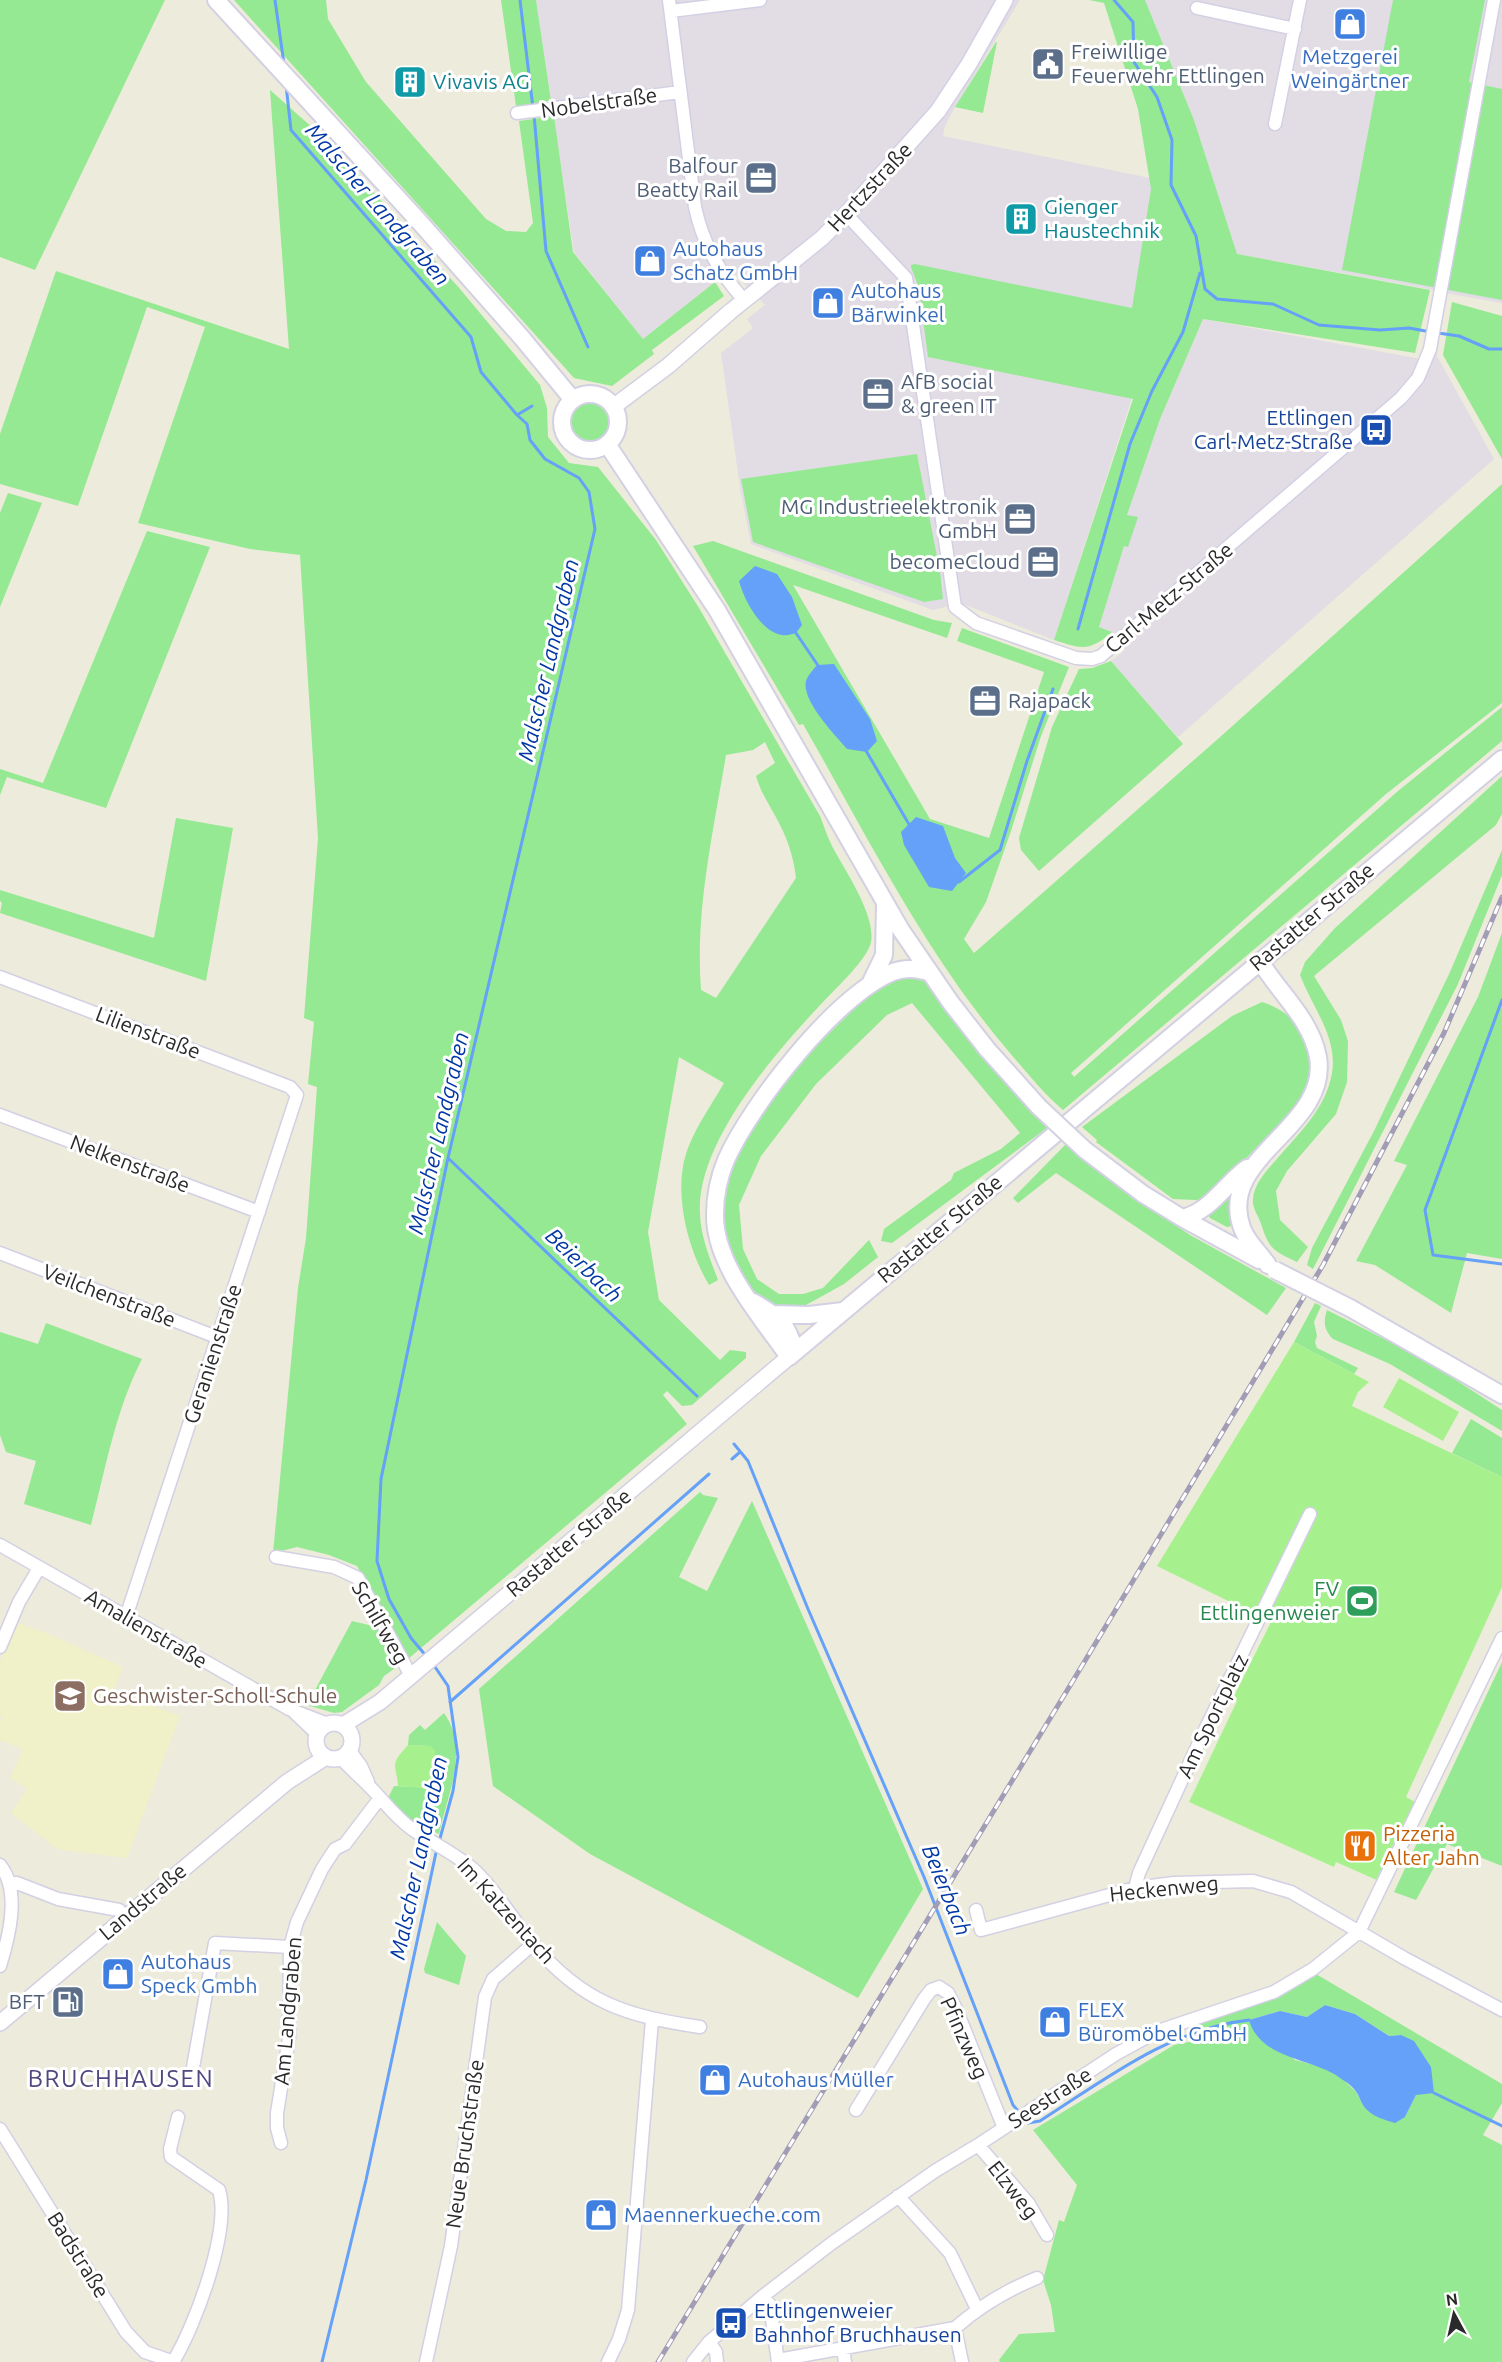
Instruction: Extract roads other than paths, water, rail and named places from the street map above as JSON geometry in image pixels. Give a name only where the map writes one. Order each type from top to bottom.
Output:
[{"type":"main road","points":[[216,0],[515,329],[573,400]]},
{"type":"main road","points":[[581,396],[599,396],[613,407],[618,422],[607,444],[591,450],[568,440],[564,432],[563,415],[573,400],[581,396]]},
{"type":"main road","points":[[607,444],[717,610],[885,905],[929,972],[987,1049],[1039,1107],[1085,1150],[1143,1194],[1182,1218],[1350,1308],[1502,1395]]},
{"type":"main road","name":"Rastatter Straße","points":[[792,1355],[1502,759]]},
{"type":"main road","points":[[870,984],[884,955],[885,905]]},
{"type":"main road","points":[[1260,960],[1271,980],[1306,1022],[1318,1059],[1317,1083],[1312,1095],[1294,1122],[1257,1161],[1244,1179],[1239,1193],[1238,1204],[1245,1235],[1272,1268]]},
{"type":"main road","points":[[792,1355],[733,1276],[724,1256],[714,1216],[717,1189],[725,1163],[741,1129],[795,1056],[834,1016],[870,984],[900,970],[913,968],[929,972]]},
{"type":"main road","points":[[1182,1218],[1202,1210],[1237,1176],[1257,1161]]},
{"type":"main road","points":[[750,1300],[774,1314],[791,1334],[792,1355]]},
{"type":"main road","points":[[774,1314],[800,1316],[843,1311]]},
{"type":"street","points":[[670,6],[760,0]]},
{"type":"street","name":"Hertzstraße","points":[[613,407],[668,366],[744,300],[822,238],[846,214],[938,111],[969,64],[1005,0]]},
{"type":"street","points":[[1275,124],[1300,0]]},
{"type":"street","name":"Carl-Metz-Straße","points":[[846,214],[906,278],[955,607],[976,623],[1076,658],[1092,659],[1108,651],[1401,398],[1424,369],[1460,191],[1494,0]]},
{"type":"street","name":"Nobelstraße","points":[[670,6],[699,225],[718,267],[744,300]]},
{"type":"street","points":[[1197,8],[1295,29]]},
{"type":"street","name":"Nobelstraße","points":[[517,113],[680,92]]},
{"type":"street","name":"Lilienstraße","points":[[0,977],[296,1091]]},
{"type":"street","name":"Geranienstraße","points":[[126,1617],[296,1101],[296,1091]]},
{"type":"street","name":"Nelkenstraße","points":[[0,1115],[260,1212]]},
{"type":"street","name":"Veilchenstraße","points":[[0,1253],[219,1338]]},
{"type":"street","name":"Rastatter Straße","points":[[334,1741],[375,1711],[380,1702],[792,1355]]},
{"type":"street","name":"Am Sportplatz","points":[[1135,1888],[1139,1873],[1203,1734],[1310,1514]]},
{"type":"street","name":"Amalienstraße","points":[[0,1545],[293,1711],[334,1741]]},
{"type":"street","name":"Schilfweg","points":[[276,1557],[334,1568],[358,1578],[411,1676]]},
{"type":"street","points":[[0,1647],[19,1602],[39,1568]]},
{"type":"street","points":[[1502,1638],[1359,1932],[1502,2010]]},
{"type":"street","name":"Landstraße","points":[[0,2023],[334,1741]]},
{"type":"street","name":"Im Katzentach","points":[[334,1741],[361,1766],[370,1786],[396,1816],[448,1849],[478,1874],[533,1944],[589,1995],[607,2005],[652,2020],[700,2027]]},
{"type":"street","name":"Am Landgraben","points":[[281,2143],[277,2128],[289,2038],[290,1947],[300,1914],[322,1869],[335,1849],[345,1844],[380,1798]]},
{"type":"street","points":[[0,1864],[11,1884],[9,1936],[0,1966]]},
{"type":"street","name":"Heckenweg","points":[[976,1910],[981,1930],[1135,1888],[1174,1883],[1253,1881],[1291,1892],[1359,1932]]},
{"type":"street","points":[[11,1884],[17,1883],[58,1899],[118,1910],[125,1917]]},
{"type":"street","name":"Seestraße","points":[[693,2362],[709,2342],[763,2296],[898,2196],[1116,2055],[1158,2031],[1274,1992],[1313,1969],[1359,1932]]},
{"type":"street","points":[[192,2073],[215,1943],[290,1947]]},
{"type":"street","name":"Neue Bruchstraße","points":[[426,2362],[451,2246],[485,1997],[496,1975],[533,1944]]},
{"type":"street","name":"Pfinzweg","points":[[856,2110],[924,1999],[931,1990],[939,1987],[948,1993],[957,2011],[1004,2128]]},
{"type":"street","points":[[608,2362],[619,2339],[628,2310],[652,2020]]},
{"type":"street","points":[[169,2361],[200,2303],[220,2229],[221,2208],[219,2190],[171,2157],[170,2149],[178,2116]]},
{"type":"street","name":"Badstraße","points":[[0,2129],[126,2332],[145,2352],[169,2361]]},
{"type":"street","name":"Elzweg","points":[[978,2145],[1029,2204],[1047,2235]]},
{"type":"street","points":[[898,2196],[950,2253],[977,2309]]},
{"type":"street","points":[[763,2296],[770,2305],[778,2361],[956,2328],[977,2309],[1017,2286],[1037,2278]]},
{"type":"street","points":[[956,2328],[962,2362]]},
{"type":"street","points":[[709,2342],[716,2352],[717,2362]]},
{"type":"street","points":[[843,2349],[845,2362]]},
{"type":"water","points":[[755,566],[777,574],[792,597],[802,625],[796,633],[784,635],[774,633],[760,622],[749,606],[739,581]]},
{"type":"water","points":[[834,664],[870,719],[877,741],[867,752],[847,749],[820,717],[809,698],[806,681],[811,672],[817,665]]},
{"type":"water","points":[[916,817],[943,826],[955,858],[966,873],[952,891],[929,887],[904,845],[901,832]]},
{"type":"water","points":[[1325,2005],[1355,2014],[1389,2036],[1401,2035],[1414,2041],[1431,2067],[1434,2093],[1416,2095],[1405,2117],[1395,2123],[1380,2118],[1363,2106],[1356,2091],[1345,2081],[1331,2072],[1276,2051],[1265,2043],[1255,2033],[1249,2020],[1280,2011],[1307,2017]]},
{"type":"waterway","name":"Malscher Landgraben","points":[[275,0],[284,64]]},
{"type":"waterway","points":[[520,0],[533,108]]},
{"type":"waterway","points":[[1114,0],[1133,22],[1134,62],[1157,97],[1172,140],[1171,185],[1196,236],[1205,289],[1217,299],[1273,304],[1319,325],[1380,330],[1409,328],[1431,332]]},
{"type":"waterway","name":"Malscher Landgraben","points":[[286,85],[291,130],[471,337],[481,372],[527,424],[530,440],[545,459],[579,478],[589,492],[595,529],[448,1158],[381,1479],[377,1561],[389,1599],[411,1638],[427,1657]]},
{"type":"waterway","points":[[534,115],[546,251],[588,347]]},
{"type":"waterway","points":[[1078,629],[1130,444],[1152,391],[1183,332],[1200,273]]},
{"type":"waterway","points":[[1438,333],[1459,336],[1489,349],[1502,349]]},
{"type":"waterway","points":[[517,415],[532,406]]},
{"type":"waterway","points":[[796,633],[819,667]]},
{"type":"waterway","points":[[958,880],[959,882],[1000,850],[1027,761],[1053,689]]},
{"type":"waterway","points":[[865,749],[910,826]]},
{"type":"waterway","points":[[1502,1000],[1425,1210],[1433,1255],[1502,1264]]},
{"type":"waterway","name":"Beierbach","points":[[448,1158],[697,1396]]},
{"type":"waterway","name":"Beierbach","points":[[734,1444],[748,1461],[808,1609],[924,1877],[1013,2105],[1020,2113]]},
{"type":"waterway","points":[[732,1459],[740,1452]]},
{"type":"waterway","points":[[450,1702],[709,1474]]},
{"type":"waterway","name":"Malscher Landgraben","points":[[433,1664],[448,1686],[458,1757],[453,1791],[439,1842]]},
{"type":"waterway","name":"Malscher Landgraben","points":[[322,2362],[366,2180],[437,1848]]},
{"type":"waterway","name":"Beierbach","points":[[1024,2118],[1028,2123],[1040,2121],[1114,2073],[1165,2045],[1220,2025],[1249,2020]]},
{"type":"waterway","name":"Beierbach","points":[[1434,2093],[1502,2126]]},
{"type":"railway","points":[[658,2362],[1323,1265],[1444,1033],[1502,897]]},
{"type":"place","name":"Metzgerei Weingärtner","points":[[1350,24]]},
{"type":"place","name":"Freiwillige Feuerwehr Ettlingen","points":[[1048,64]]},
{"type":"place","name":"Vivavis AG","points":[[410,82]]},
{"type":"place","name":"Balfour Beatty Rail","points":[[761,178]]},
{"type":"place","name":"Gienger Haustechnik","points":[[1021,219]]},
{"type":"place","name":"Autohaus Schatz GmbH","points":[[650,261]]},
{"type":"place","name":"Autohaus Bärwinkel","points":[[828,303]]},
{"type":"place","name":"AfB social & green IT","points":[[878,394]]},
{"type":"place","name":"Ettlingen Carl-Metz-Straße","points":[[1376,430]]},
{"type":"place","name":"MG Industrieelektronik GmbH","points":[[1020,519]]},
{"type":"place","name":"becomeCloud","points":[[1043,562]]},
{"type":"place","name":"Rajapack","points":[[985,701]]},
{"type":"place","name":"FV Ettlingenweier","points":[[1362,1601]]},
{"type":"place","name":"Geschwister-Scholl-Schule","points":[[70,1696]]},
{"type":"place","name":"Pizzeria Alter Jahn","points":[[1360,1846]]},
{"type":"place","name":"Autohaus Speck Gmbh","points":[[118,1974]]},
{"type":"place","name":"BFT","points":[[68,2002]]},
{"type":"place","name":"FLEX Büromöbel GmbH","points":[[1055,2022]]},
{"type":"place","name":"Autohaus Müller","points":[[715,2080]]},
{"type":"place","name":"Maennerkueche.com","points":[[601,2215]]},
{"type":"place","name":"Ettlingenweier Bahnhof Bruchhausen","points":[[731,2323]]},
{"type":"district","name":"BRUCHHAUSEN","points":[[121,2079]]}]
